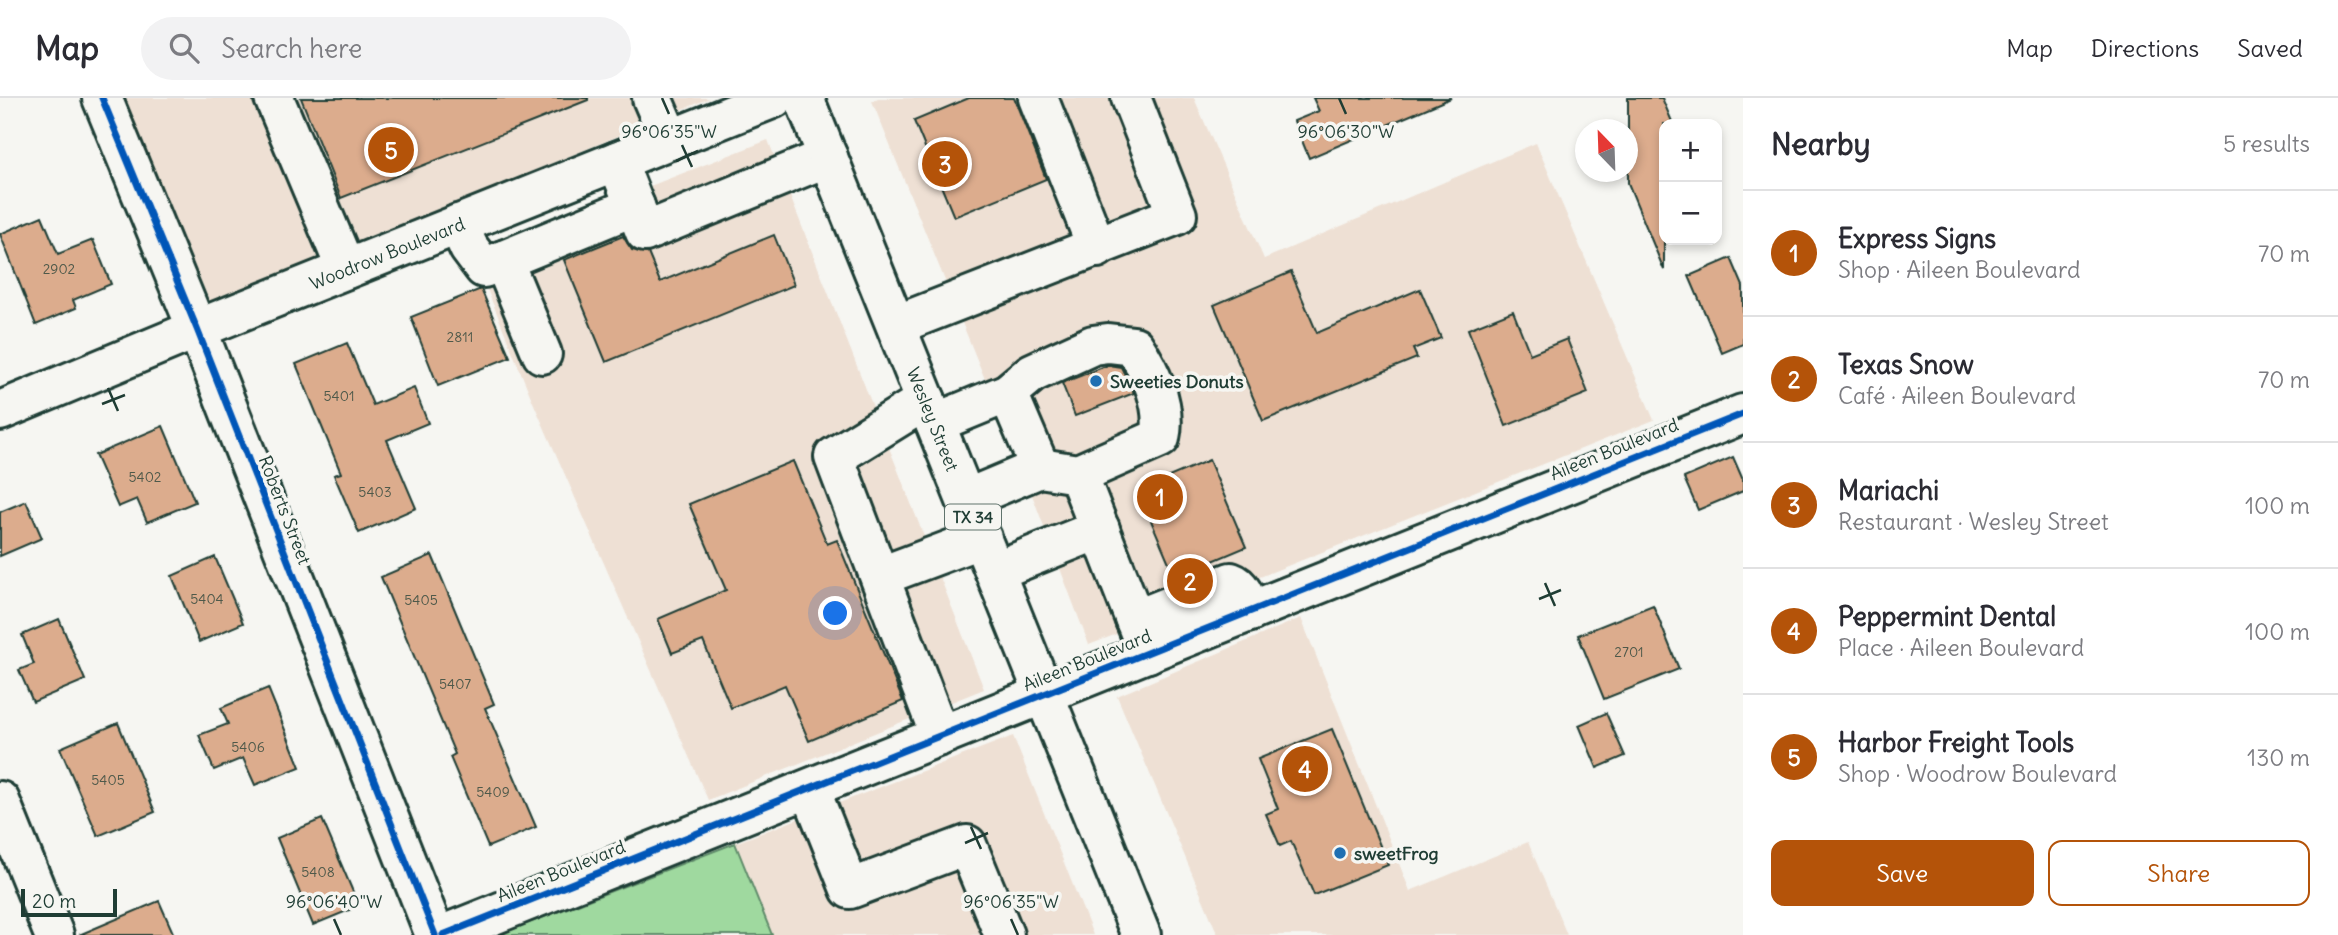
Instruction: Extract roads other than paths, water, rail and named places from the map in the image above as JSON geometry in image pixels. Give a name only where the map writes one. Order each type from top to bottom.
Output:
[{"type":"street","name":"Roberts Street","points":[[102,98],[197,328],[435,935]]},
{"type":"street","points":[[274,98],[346,269]]},
{"type":"street","points":[[652,98],[670,140]]},
{"type":"street","name":"Woodrow Boulevard","points":[[0,411],[197,328],[775,98]]},
{"type":"street","name":"Wesley Street","points":[[804,98],[1139,934]]},
{"type":"street","points":[[1038,98],[1097,248]]},
{"type":"street","points":[[895,325],[1177,215],[1131,98]]},
{"type":"street","points":[[617,161],[645,232],[828,157]]},
{"type":"street","points":[[458,224],[469,248],[504,259],[635,206]]},
{"type":"street","points":[[502,207],[504,259],[542,354]]},
{"type":"street","points":[[940,736],[834,457],[930,411],[1020,383],[1093,345],[1108,343],[1134,346],[1146,365],[1164,420],[1160,438],[1078,474],[1040,468],[966,499]]},
{"type":"street","points":[[1020,383],[1040,468]]},
{"type":"street","name":"Aileen Boulevard","points":[[443,935],[1044,695],[1142,636],[1250,612],[1743,414]]},
{"type":"street","points":[[1078,474],[1142,636]]},
{"type":"street","points":[[881,576],[1100,529]]},
{"type":"street","points":[[810,789],[850,889],[967,845],[1004,935]]},
{"type":"street","points":[[0,801],[54,935]]},
{"type":"place","name":"Harbor Freight Tools","points":[[391,150]]},
{"type":"place","name":"Mariachi","points":[[945,164]]},
{"type":"place","name":"Sweeties Donuts","points":[[1096,381]]},
{"type":"place","name":"Express Signs","points":[[1160,497]]},
{"type":"place","name":"Texas Snow","points":[[1190,581]]},
{"type":"place","name":"Peppermint Dental","points":[[1305,769]]},
{"type":"place","name":"sweetFrog","points":[[1340,853]]}]
